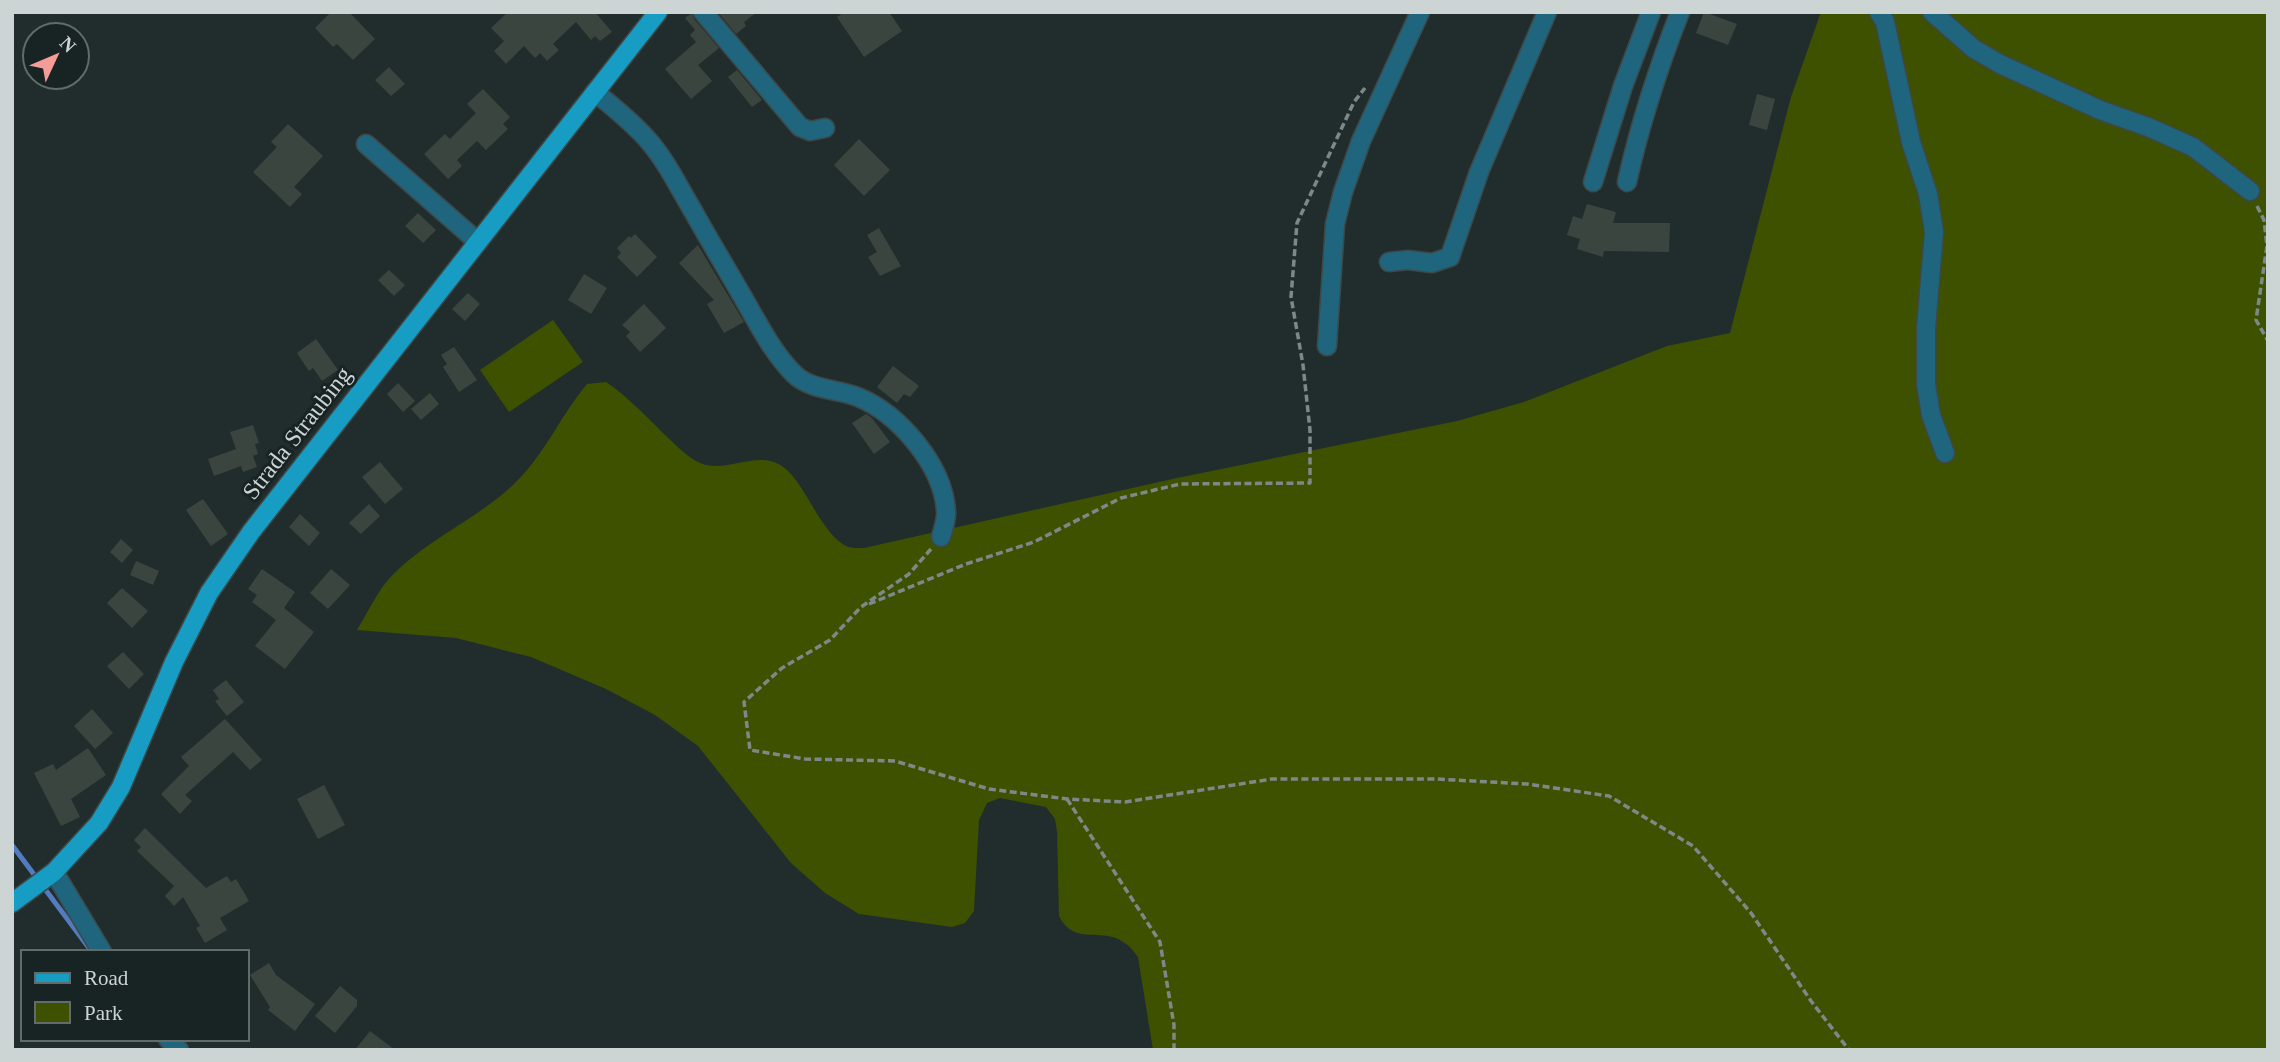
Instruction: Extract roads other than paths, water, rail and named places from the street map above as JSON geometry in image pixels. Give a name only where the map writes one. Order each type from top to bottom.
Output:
[{"type":"main road","name":"Strada Straubing","points":[[12,903],[51,874],[99,823],[121,787],[174,662],[209,593],[251,532],[658,12]]},
{"type":"street","points":[[703,12],[800,127],[810,131],[825,128]]},
{"type":"street","points":[[1327,346],[1335,225],[1343,192],[1361,141],[1420,12]]},
{"type":"street","points":[[1389,262],[1408,260],[1432,263],[1450,257],[1479,172],[1547,12]]},
{"type":"street","points":[[1594,182],[1619,98],[1651,12]]},
{"type":"street","points":[[1627,183],[1636,142],[1658,70],[1680,12]]},
{"type":"street","points":[[1879,12],[1885,22],[1911,142],[1928,194],[1934,232],[1926,328],[1926,384],[1931,415],[1945,453]]},
{"type":"street","points":[[1932,12],[1974,49],[2000,64],[2100,110],[2193,147],[2250,191]]},
{"type":"street","points":[[595,92],[648,140],[669,168],[760,327],[796,376],[815,386],[857,397],[882,409],[910,436],[929,462],[942,493],[946,513],[942,537]]},
{"type":"street","points":[[366,144],[478,242]]},
{"type":"street","points":[[51,874],[101,950]]},
{"type":"waterway","points":[[12,845],[91,950]]}]
